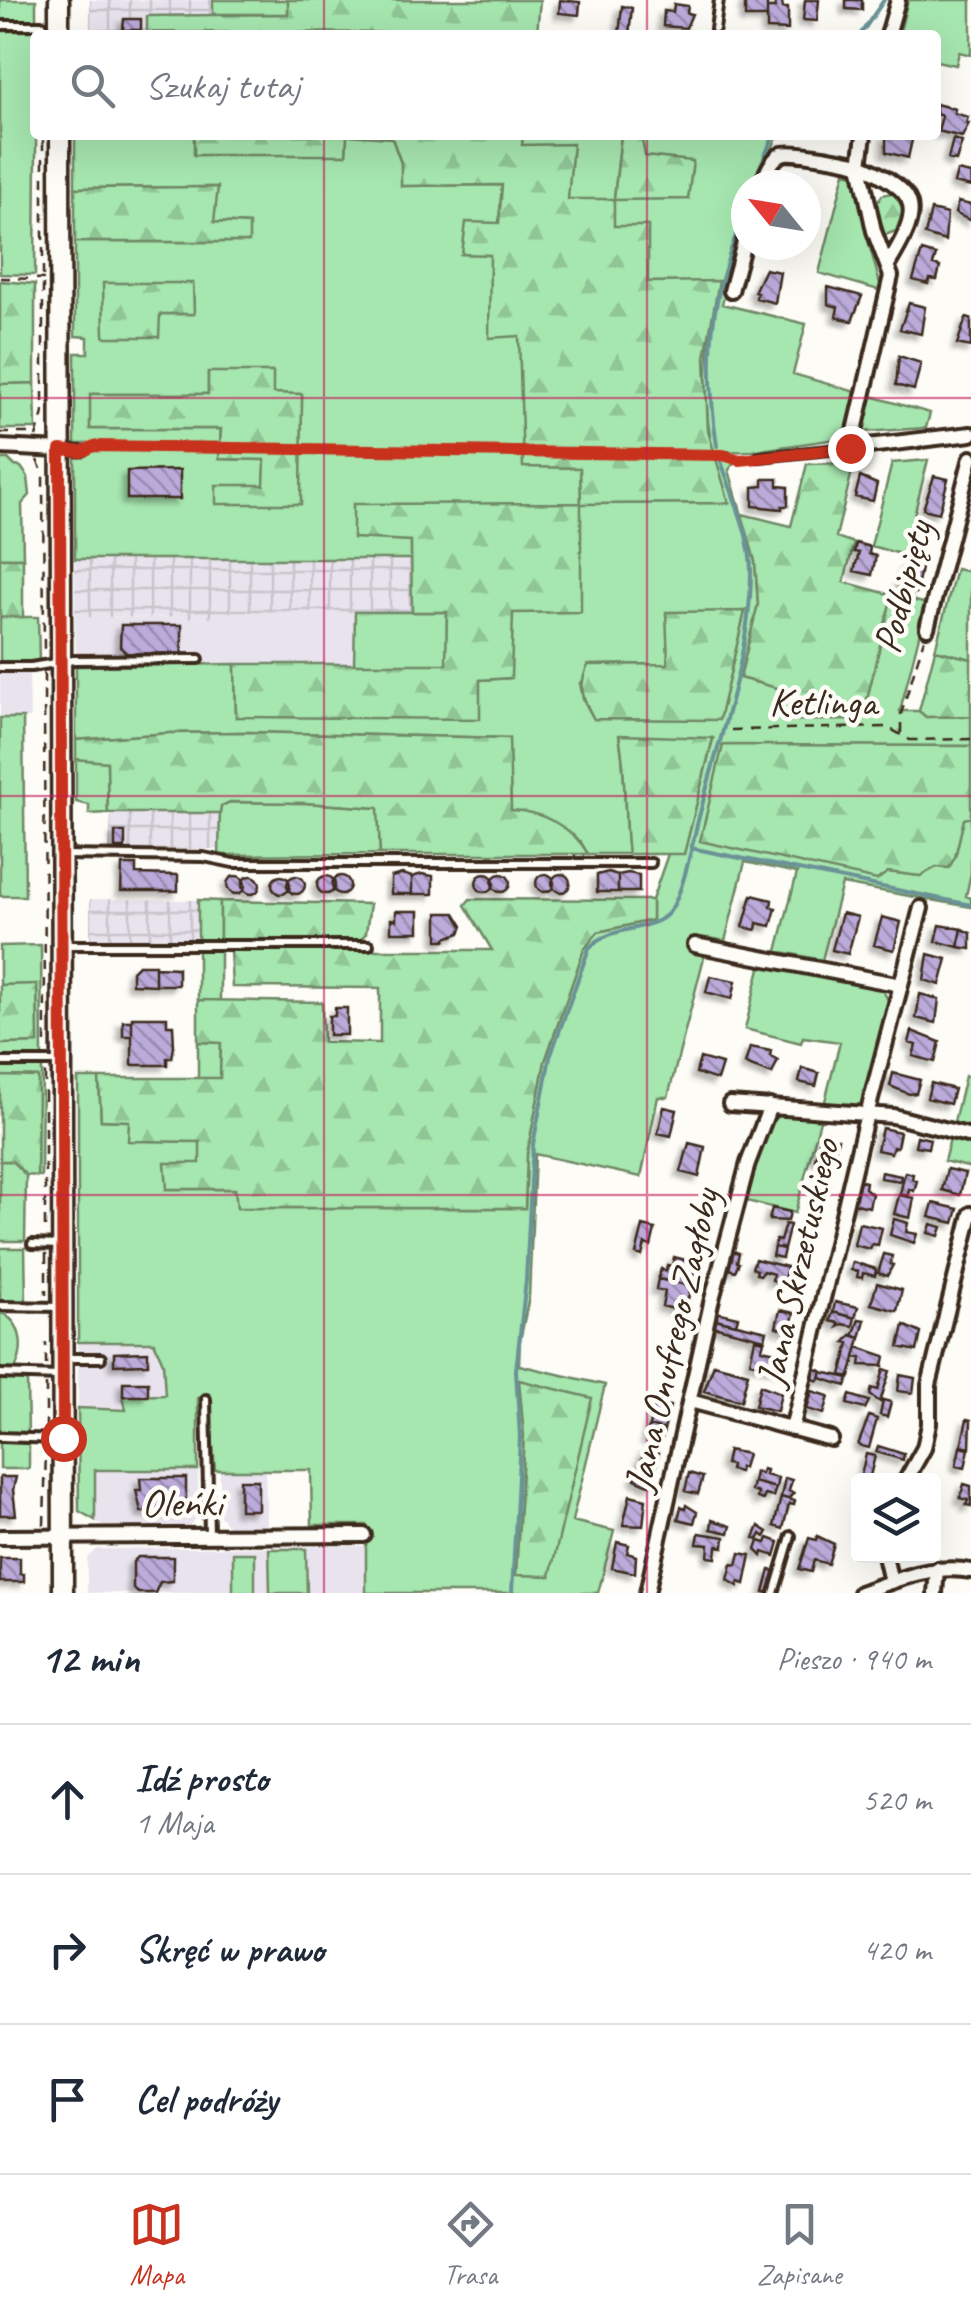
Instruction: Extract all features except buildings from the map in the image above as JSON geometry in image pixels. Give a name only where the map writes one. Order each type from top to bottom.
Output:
[{"type":"main road","points":[[51,30],[59,0]]},
{"type":"main road","points":[[60,140],[60,450],[53,664],[62,945],[53,1062],[57,1370],[54,1438],[63,1537],[63,1593]]},
{"type":"street","points":[[889,30],[898,0]]},
{"type":"street","points":[[863,140],[860,165],[874,231],[888,263],[890,292],[850,448],[971,434]]},
{"type":"street","points":[[769,170],[776,157],[790,152],[860,165],[902,190],[910,207],[906,233],[888,263]]},
{"type":"street","points":[[730,292],[739,260]]},
{"type":"street","points":[[0,447],[36,440],[60,450]]},
{"type":"street","name":"Podbipięty","points":[[927,628],[971,458]]},
{"type":"street","name":"Jana Skrzetuskiego","points":[[792,1428],[921,908]]},
{"type":"street","points":[[696,945],[901,985]]},
{"type":"street","name":"Jana Skrzetuskiego","points":[[730,1104],[868,1113],[971,1136]]},
{"type":"street","name":"Jana Onufrego Zagłoby","points":[[648,1593],[710,1303],[738,1198],[770,1106]]},
{"type":"street","points":[[910,1473],[924,1448],[929,1424],[929,1385],[971,1214]]},
{"type":"street","points":[[690,1402],[831,1440]]},
{"type":"street","name":"Oleńki","points":[[0,1537],[364,1535]]},
{"type":"street","points":[[887,1563],[891,1582]]},
{"type":"street","points":[[936,1593],[937,1569]]},
{"type":"street","points":[[860,1593],[937,1569],[971,1571]]},
{"type":"lane","points":[[715,29],[719,0]]},
{"type":"lane","points":[[0,25],[51,30]]},
{"type":"lane","points":[[759,457],[850,448]]},
{"type":"lane","points":[[60,450],[82,452]]},
{"type":"lane","points":[[0,667],[199,660]]},
{"type":"lane","points":[[62,855],[204,857],[233,863],[651,862]]},
{"type":"lane","points":[[62,945],[369,945]]},
{"type":"lane","points":[[0,1062],[53,1062]]},
{"type":"lane","points":[[32,1244],[54,1244]]},
{"type":"lane","points":[[0,1306],[54,1307]]},
{"type":"lane","points":[[0,1374],[57,1370],[100,1358]]},
{"type":"lane","points":[[206,1399],[209,1536]]},
{"type":"lane","points":[[0,1437],[54,1438]]},
{"type":"lane","points":[[774,1593],[791,1536]]},
{"type":"path","points":[[43,140],[44,414],[36,440],[37,460],[43,473],[53,664],[54,1307]]},
{"type":"path","points":[[0,278],[34,278]]},
{"type":"path","points":[[0,433],[36,440]]},
{"type":"path","points":[[82,452],[94,446],[214,446],[723,455],[740,460],[759,457]]},
{"type":"path","name":"Podbipięty","points":[[902,734],[901,714],[927,628]]},
{"type":"path","name":"Ketlinga","points":[[730,730],[888,727],[910,740],[971,739]]},
{"type":"path","points":[[44,1537],[57,1370],[46,1341]]},
{"type":"shaded area","points":[[90,0],[213,0],[214,30],[90,30]]},
{"type":"shaded area","points":[[75,559],[411,559],[412,612],[220,612],[219,618],[75,617]]},
{"type":"shaded area","points":[[219,612],[355,612],[354,665],[76,666],[75,617],[218,618]]},
{"type":"shaded area","points":[[0,673],[29,673],[30,718],[0,718]]},
{"type":"shaded area","points":[[111,813],[220,813],[219,849],[109,849]]},
{"type":"shaded area","points":[[90,899],[198,900],[198,942],[90,941]]},
{"type":"shaded area","points":[[78,1342],[154,1342],[163,1363],[165,1396],[126,1401],[126,1410],[78,1408]]},
{"type":"shaded area","points":[[94,1470],[198,1470],[198,1516],[189,1526],[102,1526],[95,1520]]},
{"type":"shaded area","points":[[220,1470],[265,1470],[267,1525],[229,1526],[220,1516]]},
{"type":"shaded area","points":[[366,1546],[366,1593],[87,1593],[87,1558],[97,1549]]},
{"type":"green space","points":[[0,0],[36,0],[36,19],[0,20]]},
{"type":"green space","points":[[213,0],[288,0],[289,14],[213,14]]},
{"type":"green space","points":[[288,0],[540,0],[537,30],[147,30],[147,16],[288,14]]},
{"type":"green space","points":[[908,0],[971,0],[971,55],[959,52],[956,65],[941,62],[941,30],[900,30]]},
{"type":"green space","points":[[0,31],[30,31],[30,140],[36,140],[35,275],[0,274]]},
{"type":"green space","points":[[75,140],[194,140],[195,155],[346,154],[347,140],[393,140],[401,163],[402,186],[502,185],[499,224],[462,254],[490,254],[519,336],[581,468],[581,503],[729,503],[715,458],[728,458],[734,463],[729,470],[755,561],[758,604],[740,678],[796,693],[790,720],[862,720],[892,595],[927,604],[900,711],[919,711],[926,717],[971,716],[971,746],[723,746],[888,872],[920,876],[955,857],[964,818],[971,817],[971,873],[966,896],[971,898],[971,907],[842,884],[822,960],[777,951],[797,873],[745,862],[725,941],[709,938],[668,1097],[658,1097],[641,1177],[535,1154],[529,1297],[519,1365],[605,1385],[572,1521],[614,1531],[598,1593],[366,1593],[366,1525],[312,1525],[311,1470],[215,1470],[209,1398],[198,1398],[198,1470],[95,1470],[95,1520],[79,1511],[78,1408],[126,1410],[123,1396],[165,1395],[163,1363],[154,1342],[78,1342],[78,1078],[99,1078],[101,1120],[129,1121],[201,1142],[201,1163],[167,1189],[236,1189],[238,1208],[525,1208],[527,1154],[545,1061],[584,949],[598,932],[652,920],[652,900],[668,854],[684,853],[713,739],[619,736],[628,854],[588,854],[580,841],[511,810],[508,738],[244,732],[76,740],[76,666],[235,664],[236,717],[510,678],[512,613],[411,541],[411,559],[75,559],[75,458],[84,457],[85,452],[95,448],[220,448],[220,459],[266,460],[264,486],[300,504],[302,395],[272,393],[272,372],[208,373],[208,394],[91,394],[90,429],[221,429],[220,443],[75,444],[75,353],[88,353],[88,337],[75,336],[75,242],[248,242],[248,224],[213,222],[217,187],[75,188]],"holes":[[[193,284],[194,314],[160,314]],[[745,611],[719,719],[594,719],[583,699],[580,683],[600,665],[668,664]],[[519,1382],[550,1576],[516,1574],[524,1436]]]},
{"type":"green space","points":[[194,140],[347,140],[346,155],[194,155]]},
{"type":"green space","points":[[393,140],[573,144],[568,199],[614,199],[620,140],[642,140],[645,156],[693,161],[688,199],[614,200],[614,226],[648,226],[648,282],[719,281],[705,357],[708,431],[729,503],[581,504],[581,612],[513,613],[511,678],[480,680],[480,719],[236,717],[235,664],[446,664],[447,612],[412,612],[411,541],[353,538],[353,504],[581,503],[580,468],[523,467],[519,336],[489,338],[490,255],[462,254],[466,222],[499,223],[502,185],[401,186],[401,163]]},
{"type":"green space","points":[[522,140],[620,140],[614,199],[688,199],[645,156],[642,140],[776,140],[763,170],[731,170],[731,260],[734,260],[722,304],[806,324],[793,374],[856,392],[845,433],[836,439],[753,451],[713,452],[707,367],[719,282],[647,282],[614,227],[613,200],[567,199],[521,145]]},
{"type":"green space","points":[[845,172],[857,175],[866,233],[882,291],[819,273]]},
{"type":"green space","points":[[218,187],[214,222],[249,224],[249,242],[75,242],[75,188]]},
{"type":"green space","points":[[891,193],[905,205],[896,231],[885,235],[876,205],[882,195]]},
{"type":"green space","points":[[0,281],[35,284],[35,383],[0,384]]},
{"type":"green space","points":[[103,283],[193,283],[194,314],[160,314],[159,337],[104,337]]},
{"type":"green space","points":[[208,372],[273,372],[273,393],[302,394],[301,504],[216,504],[216,485],[264,485],[265,460],[219,459],[221,429],[90,429],[90,394],[208,394]]},
{"type":"green space","points":[[35,383],[36,429],[0,429],[0,384]]},
{"type":"green space","points":[[871,396],[930,413],[926,428],[863,432]]},
{"type":"green space","points":[[0,459],[21,467],[28,477],[30,495],[22,504],[23,558],[0,558]]},
{"type":"green space","points":[[928,460],[904,555],[871,546],[892,463]]},
{"type":"green space","points":[[854,463],[836,537],[854,543],[844,582],[892,595],[862,720],[789,720],[796,693],[740,678],[758,604],[755,561],[742,514],[791,526],[807,464]]},
{"type":"green space","points":[[0,558],[23,558],[23,617],[0,617]]},
{"type":"green space","points":[[956,569],[971,572],[971,659],[935,650]]},
{"type":"green space","points":[[745,611],[719,720],[594,719],[583,692],[588,665],[668,664],[666,612]]},
{"type":"green space","points":[[355,612],[447,612],[447,665],[354,665]]},
{"type":"green space","points":[[0,617],[38,617],[39,662],[0,662]]},
{"type":"green space","points":[[935,650],[971,659],[971,716],[926,717],[919,711]]},
{"type":"green space","points":[[0,718],[23,718],[25,896],[0,896]]},
{"type":"green space","points":[[244,732],[509,738],[511,810],[555,822],[574,836],[588,854],[380,854],[378,808],[230,802],[221,806],[220,813],[108,813],[107,762],[76,759],[76,740]]},
{"type":"green space","points":[[619,735],[713,738],[684,854],[628,854]]},
{"type":"green space","points":[[723,745],[971,746],[971,817],[964,819],[949,868],[936,867],[920,876],[888,872],[877,880],[700,841]]},
{"type":"green space","points":[[76,759],[107,761],[108,813],[89,814],[89,805],[76,802]]},
{"type":"green space","points":[[229,802],[379,808],[380,854],[219,855],[220,806]]},
{"type":"green space","points":[[470,899],[652,900],[652,920],[598,932],[584,949],[545,1061],[527,1154],[525,1208],[237,1208],[235,1189],[167,1189],[165,1163],[200,1163],[200,1142],[128,1141],[129,1121],[101,1120],[99,1078],[220,1078],[221,1043],[198,1042],[198,1000],[322,1002],[323,1042],[380,1043],[380,988],[232,987],[230,950],[492,950],[465,905]]},
{"type":"green space","points":[[198,900],[220,901],[220,941],[198,942]]},
{"type":"green space","points":[[220,901],[370,904],[366,933],[359,942],[220,941]]},
{"type":"green space","points":[[41,945],[42,1056],[0,1058],[0,1044],[38,1043],[37,985],[0,985],[0,946]]},
{"type":"green space","points":[[198,949],[220,950],[220,1001],[198,1000]]},
{"type":"green space","points":[[761,964],[880,986],[890,1003],[867,1102],[861,1108],[824,1105],[840,1042],[803,1037],[801,1043],[745,1029]]},
{"type":"green space","points":[[37,984],[38,1043],[0,1044],[0,985]]},
{"type":"green space","points":[[198,1042],[221,1042],[220,1079],[198,1078]]},
{"type":"green space","points":[[0,1066],[42,1067],[41,1176],[37,1176],[38,1077],[0,1076]]},
{"type":"green space","points":[[0,1076],[38,1077],[37,1176],[26,1175],[12,1161],[0,1161]]},
{"type":"green space","points":[[965,1076],[971,1078],[971,1131],[953,1126]]},
{"type":"green space","points":[[822,1113],[795,1213],[743,1200],[767,1124],[782,1114]]},
{"type":"green space","points":[[951,1135],[971,1147],[971,1168],[944,1161]]},
{"type":"green space","points":[[0,1161],[12,1161],[26,1175],[25,1241],[0,1241]]},
{"type":"green space","points":[[0,1248],[25,1248],[26,1303],[0,1303]]},
{"type":"green space","points":[[0,1312],[13,1322],[20,1337],[15,1369],[0,1369]]},
{"type":"green space","points":[[0,1378],[27,1380],[28,1434],[0,1434]]},
{"type":"green space","points":[[519,1380],[592,1398],[550,1576],[516,1575],[524,1436]]},
{"type":"green space","points":[[0,1442],[29,1444],[29,1469],[0,1469]]},
{"type":"green space","points":[[269,1549],[306,1549],[307,1593],[270,1593]]},
{"type":"green space","points":[[233,1553],[255,1553],[255,1593],[233,1593]]},
{"type":"waterway","points":[[863,30],[884,0]]},
{"type":"waterway","points":[[759,170],[772,140]]},
{"type":"waterway","points":[[717,446],[711,390],[712,333],[731,252]]},
{"type":"waterway","points":[[512,1593],[520,1438],[516,1370],[526,1280],[533,1144],[550,1057],[589,948],[610,935],[663,918],[675,902],[687,866],[732,696],[750,602],[748,543],[721,461]]},
{"type":"waterway","points":[[691,848],[971,905]]},
{"type":"route","points":[[63,1438],[60,450],[82,452],[94,446],[214,446],[723,455],[740,460],[850,448]]}]
